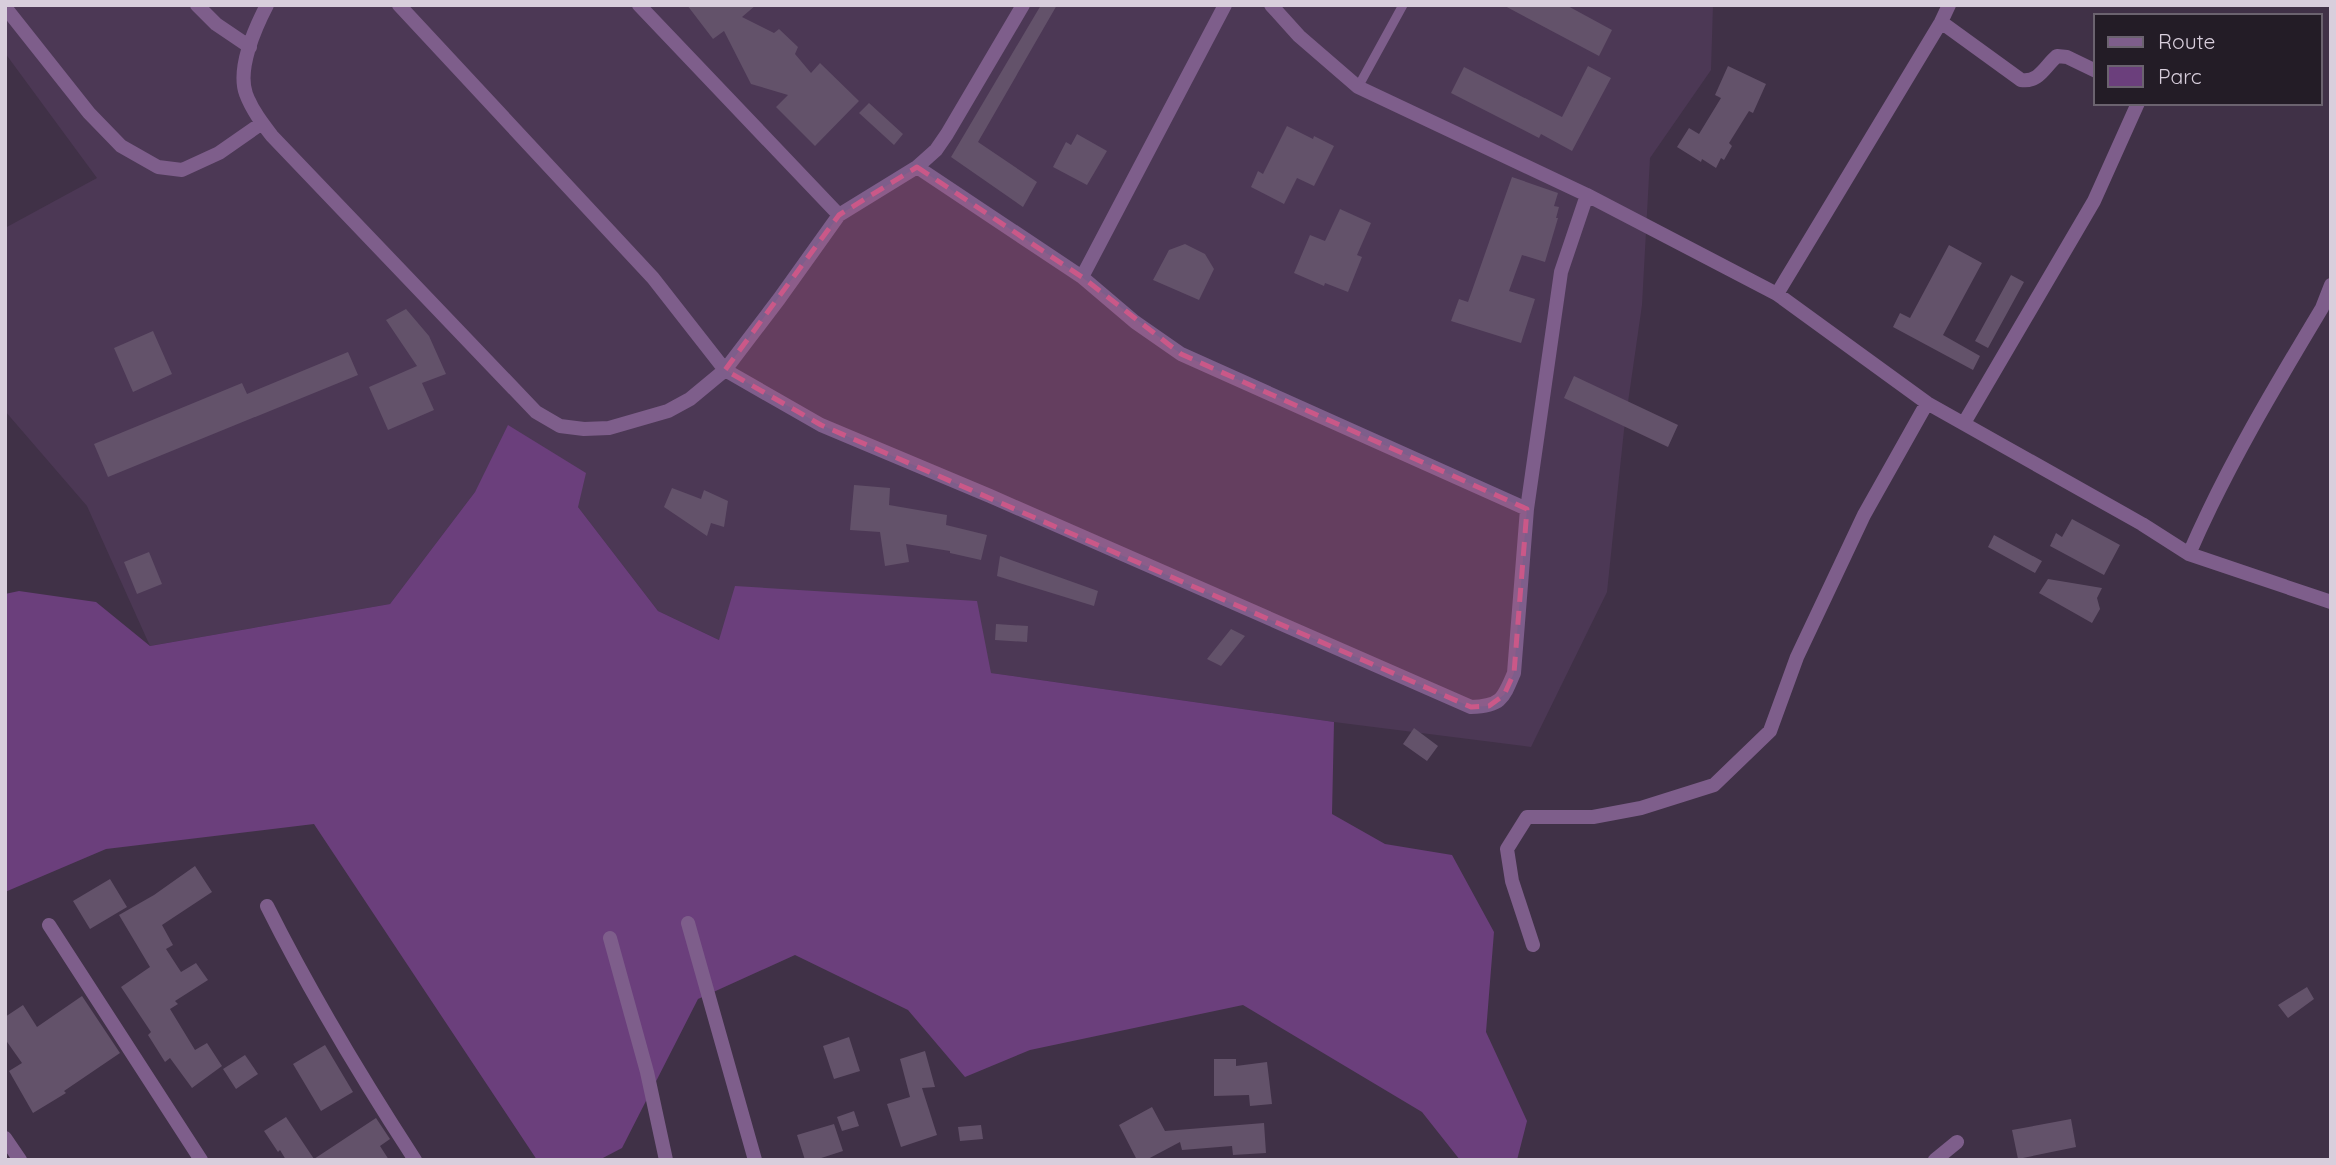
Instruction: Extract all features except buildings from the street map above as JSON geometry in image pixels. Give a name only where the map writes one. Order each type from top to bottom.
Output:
[{"type":"street","points":[[197,5],[216,24],[250,47]]},
{"type":"street","points":[[267,5],[246,58],[245,91],[256,115],[536,412],[560,426],[584,429],[609,428],[668,411],[690,399],[725,370],[839,215],[917,167],[936,150],[1023,5]]},
{"type":"street","points":[[399,5],[653,278],[725,370],[821,425],[990,496],[1471,707],[1489,706],[1504,695],[1514,673],[1527,509],[1561,272],[1587,195]]},
{"type":"street","points":[[639,5],[839,215]]},
{"type":"street","points":[[1082,277],[1225,5]]},
{"type":"street","points":[[1271,5],[1299,36],[1358,87],[1587,195],[1777,294],[1927,403],[2142,524],[2189,554],[2329,597]]},
{"type":"street","points":[[1777,294],[1949,5]]},
{"type":"street","points":[[5,6],[89,113],[121,146],[158,167],[182,170],[219,153],[262,123]]},
{"type":"street","points":[[1941,22],[2021,80],[2030,82],[2036,79],[2057,56],[2067,57],[2094,70]]},
{"type":"street","points":[[1964,423],[2094,201],[2137,105]]},
{"type":"street","points":[[917,167],[1082,277],[1135,322],[1181,354],[1527,509]]},
{"type":"street","points":[[2189,554],[2208,509],[2235,457],[2322,308],[2331,285]]},
{"type":"street","points":[[1533,945],[1512,881],[1507,849],[1527,817],[1593,817],[1641,808],[1714,785],[1770,731],[1797,657],[1864,515],[1927,403]]},
{"type":"street","points":[[267,906],[361,1077],[415,1160]]},
{"type":"street","points":[[688,923],[755,1160]]},
{"type":"street","points":[[49,925],[201,1160]]},
{"type":"street","points":[[610,938],[648,1072],[666,1160]]},
{"type":"street","points":[[5,1138],[20,1160]]},
{"type":"street","points":[[1935,1160],[1957,1142]]},
{"type":"lane","points":[[1358,87],[1403,5]]},
{"type":"highlighted area","points":[[917,167],[1082,277],[1181,354],[1527,509],[1514,673],[1504,695],[1489,706],[1471,707],[821,425],[725,370],[839,215]]},
{"type":"shaded area","points":[[5,5],[1713,5],[1711,70],[1650,158],[1642,305],[1624,430],[1607,592],[1531,747],[991,673],[719,640],[658,611],[578,507],[509,426],[475,492],[390,604],[150,646],[87,506],[5,411],[5,228],[97,178],[5,53]]},
{"type":"green space","points":[[508,425],[586,473],[578,507],[658,611],[719,640],[735,586],[977,601],[991,673],[1334,722],[1332,814],[1385,844],[1452,855],[1494,932],[1486,1032],[1527,1121],[1517,1160],[1460,1160],[1422,1112],[1243,1005],[1030,1050],[965,1077],[908,1010],[795,955],[698,999],[622,1148],[599,1160],[537,1160],[314,824],[106,849],[5,892],[5,594],[19,591],[96,602],[150,646],[390,604],[475,492]]}]
